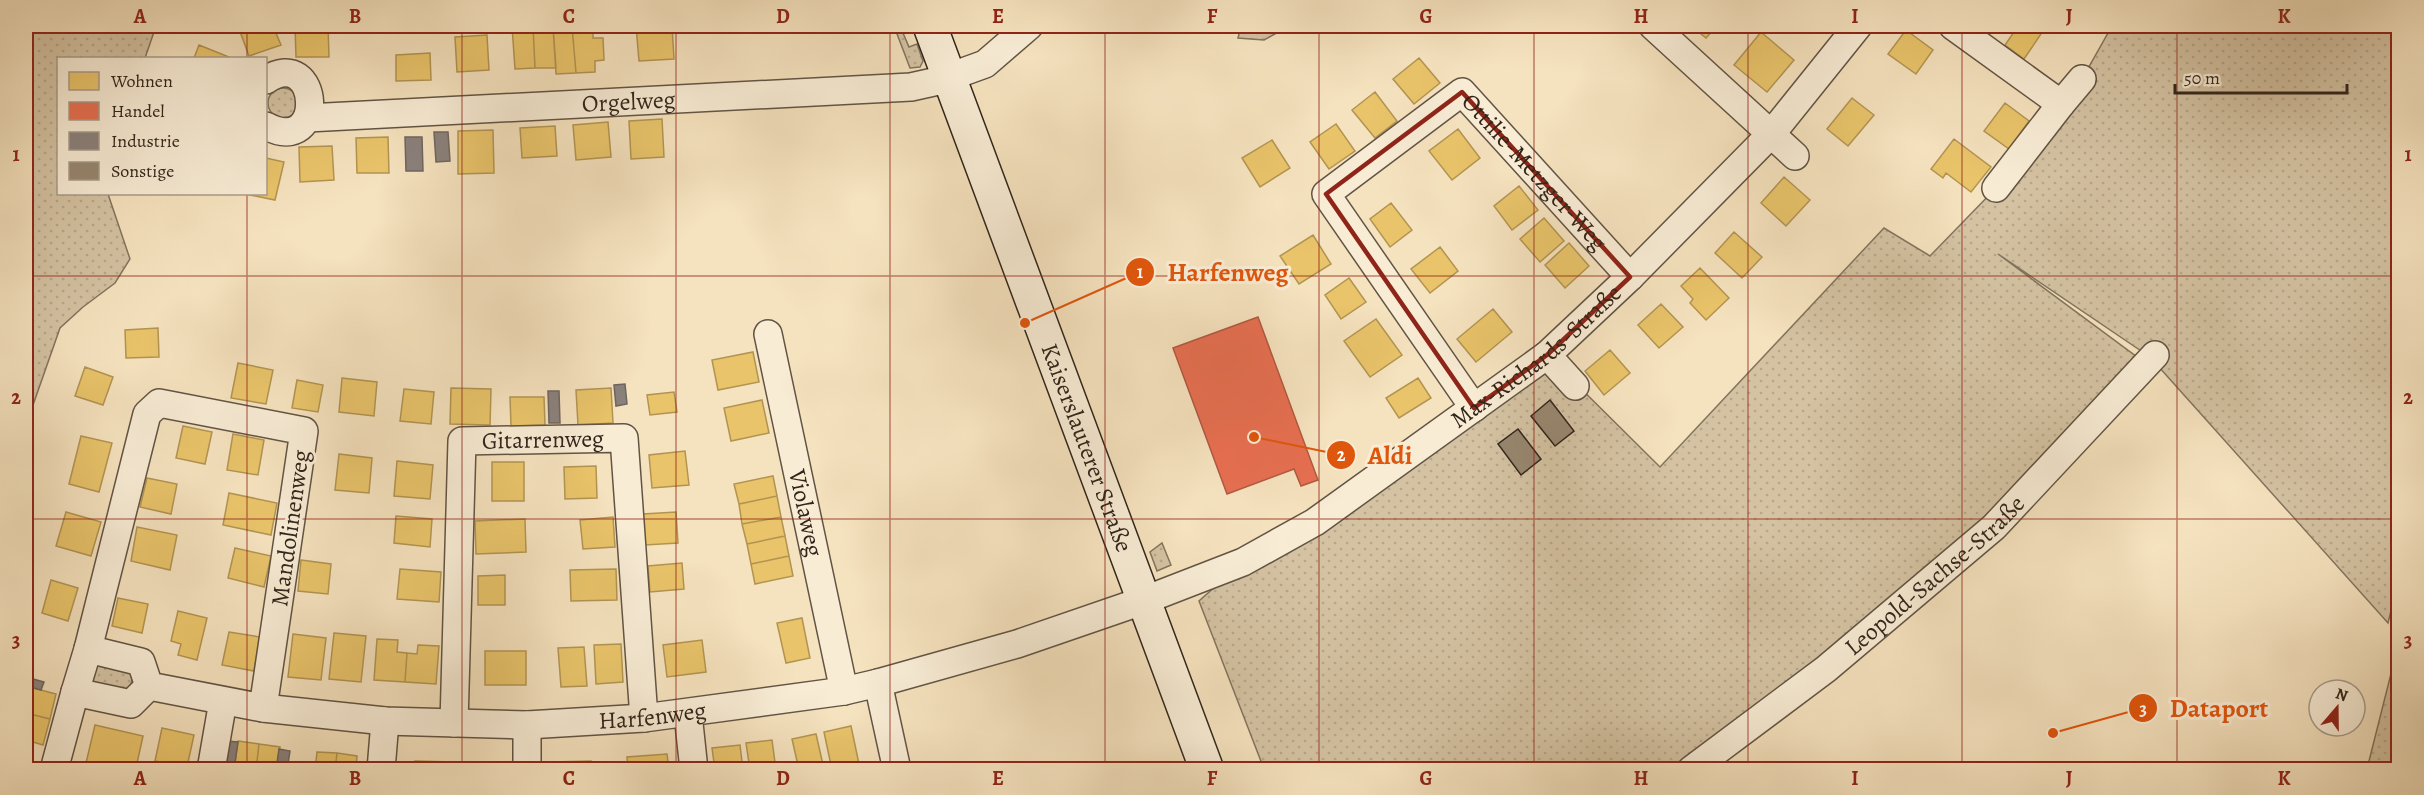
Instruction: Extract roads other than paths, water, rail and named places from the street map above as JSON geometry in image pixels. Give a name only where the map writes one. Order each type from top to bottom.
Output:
[{"type":"street","name":"Kaiserslauterer Straße","points":[[930,26],[1207,770]]},
{"type":"street","name":"Orgelweg","points":[[267,126],[284,131],[301,125],[307,118],[911,87],[949,78],[985,64],[1029,26]]},
{"type":"street","points":[[1653,26],[1795,156]]},
{"type":"street","name":"Max-Richards-Straße","points":[[1145,600],[1243,562],[1315,522],[1547,355],[1630,277],[1772,133],[1858,26]]},
{"type":"street","points":[[1953,26],[2061,104]]},
{"type":"street","points":[[267,79],[276,74],[286,74],[303,82],[311,99],[307,118]]},
{"type":"street","points":[[1996,188],[2082,79]]},
{"type":"street","name":"Ottilie-Metzger-Weg","points":[[1474,408],[1326,194],[1462,92],[1630,277]]},
{"type":"street","name":"Violaweg","points":[[768,334],[844,691]]},
{"type":"street","points":[[1547,355],[1575,386]]},
{"type":"street","name":"Leopold-Sachse-Straße","points":[[1691,770],[1826,669],[1994,527],[2155,355]]},
{"type":"street","name":"Mandolinenweg","points":[[88,649],[147,414],[159,402],[304,431],[263,708]]},
{"type":"street","name":"Gitarrenweg","points":[[454,723],[462,441],[624,438],[644,718]]},
{"type":"street","name":"Harfenweg","points":[[149,686],[263,708],[385,721],[527,725],[644,718],[688,714],[844,691],[878,683],[1017,644],[1145,600]]},
{"type":"street","points":[[54,770],[75,692],[88,649],[141,662],[149,686],[131,704],[75,692]]},
{"type":"street","points":[[878,683],[897,770]]},
{"type":"street","points":[[211,770],[223,701]]},
{"type":"street","points":[[688,714],[694,770]]},
{"type":"street","points":[[381,770],[385,721]]},
{"type":"street","points":[[527,725],[527,770]]},
{"type":"place","name":"Harfenweg","points":[[1025,323]]},
{"type":"place","name":"Aldi","points":[[1254,437]]},
{"type":"place","name":"Dataport","points":[[2053,733]]}]
